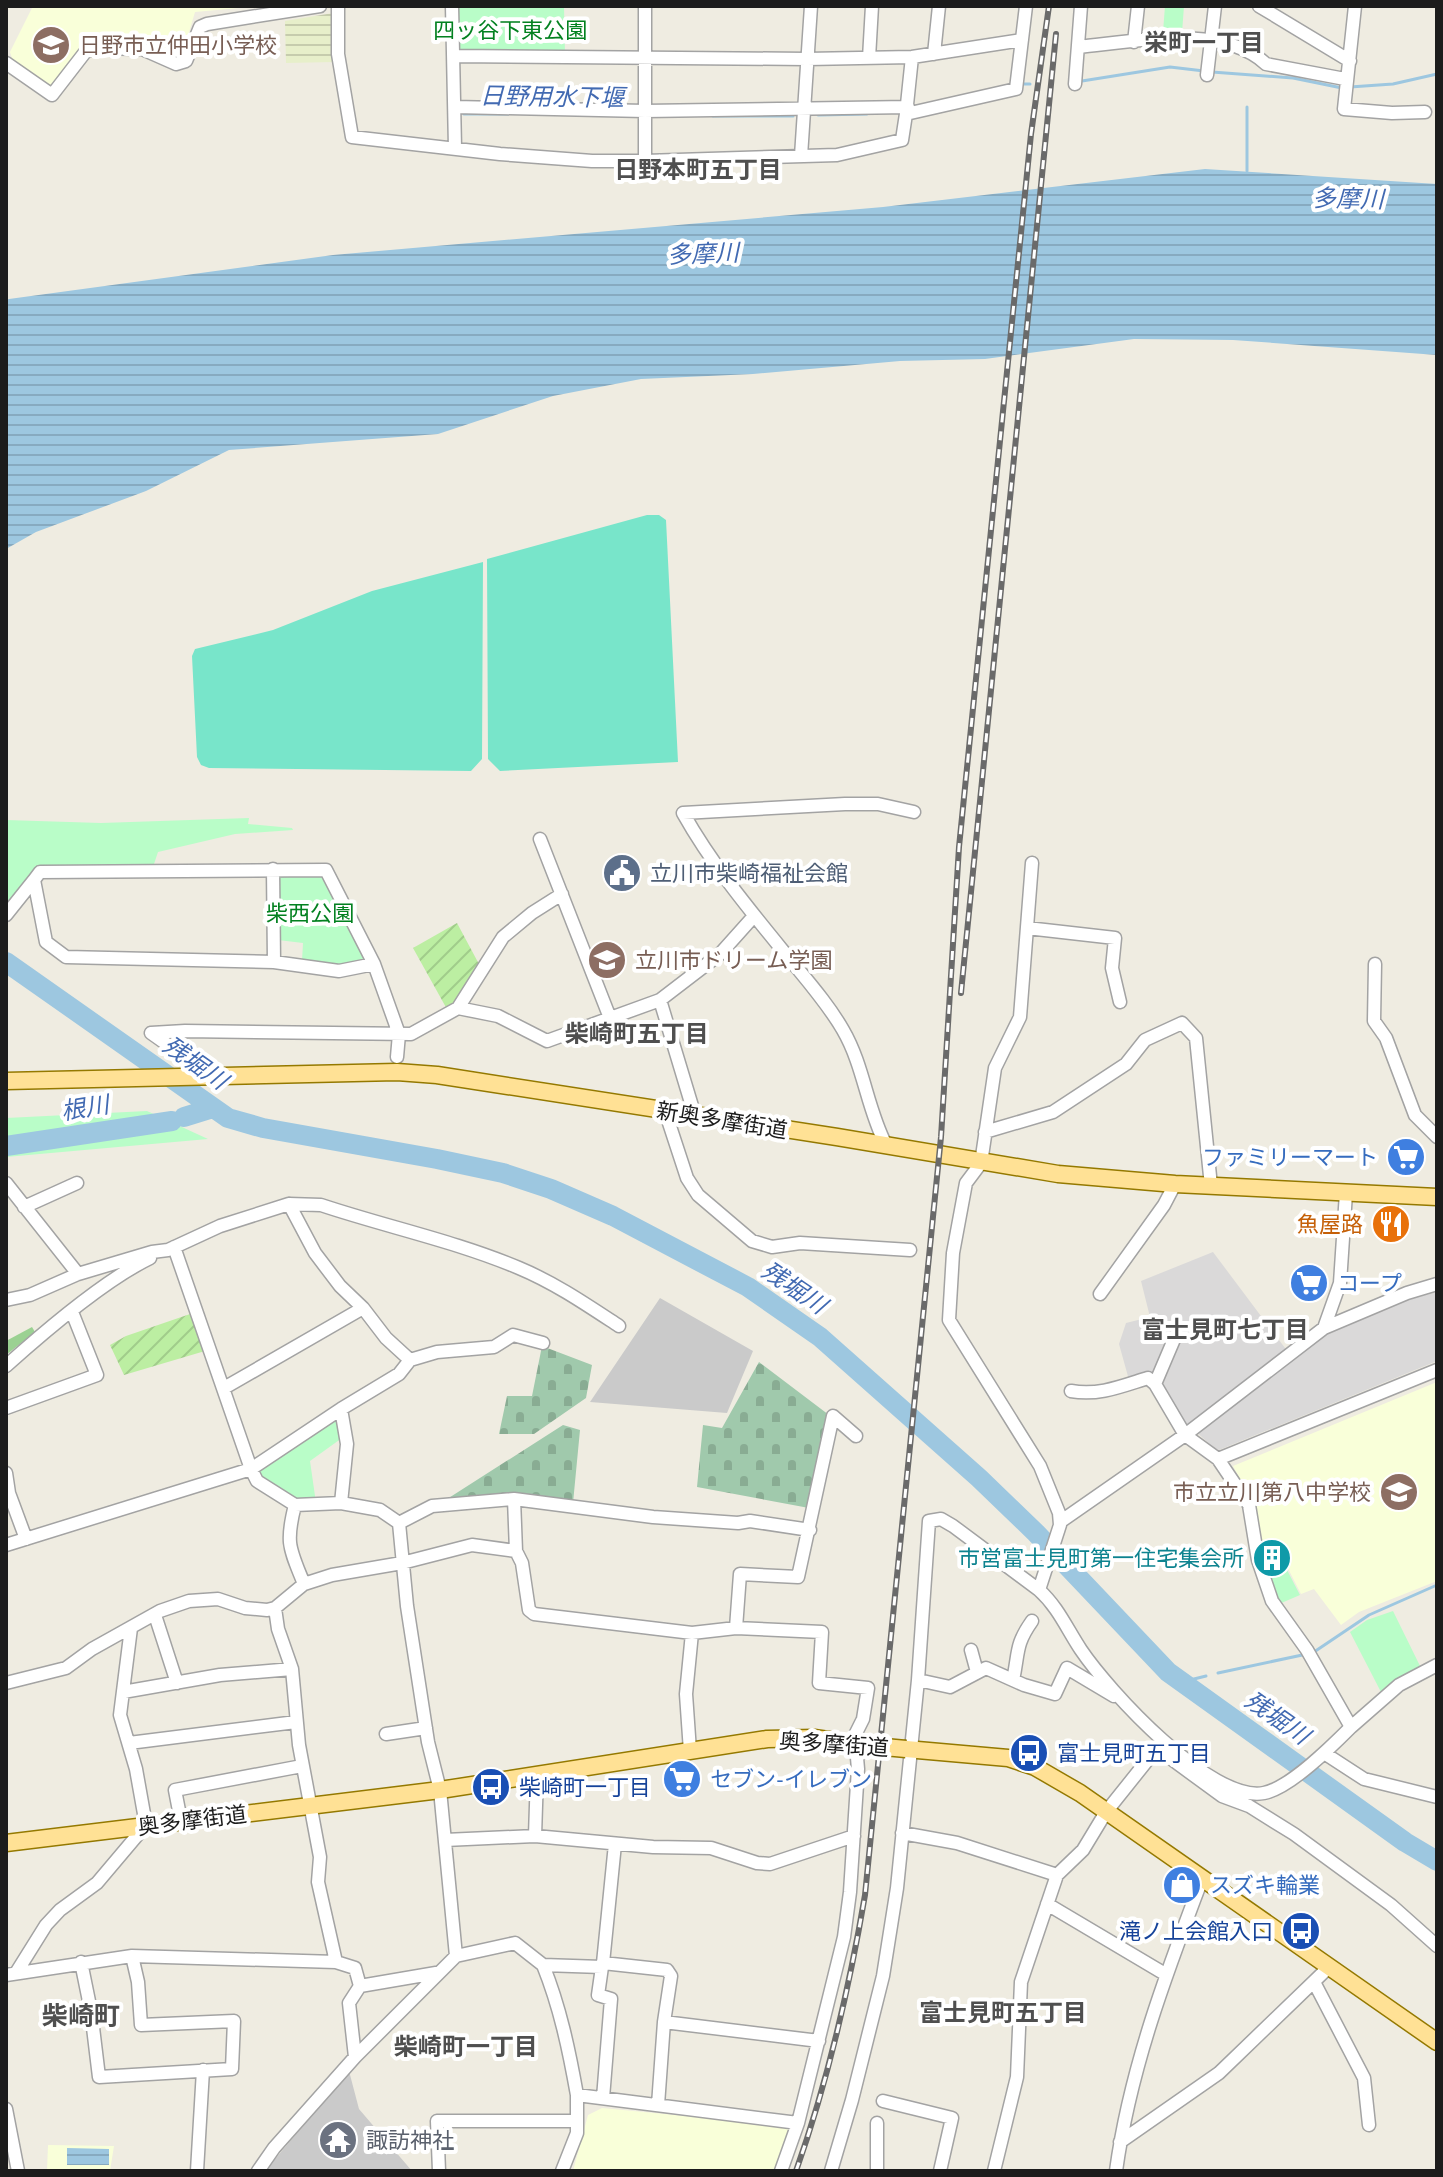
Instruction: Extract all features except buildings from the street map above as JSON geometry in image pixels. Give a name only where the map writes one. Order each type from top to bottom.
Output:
[{"type":"main road","name":"新奥多摩街道","points":[[6,1081],[397,1072],[437,1075],[1058,1174],[1175,1184],[1437,1197]]},
{"type":"main road","name":"奥多摩街道","points":[[6,1843],[440,1790],[782,1738],[814,1738],[1008,1758],[1035,1767],[1080,1793],[1437,2042]]},
{"type":"street","points":[[6,63],[52,95],[86,51],[98,48],[142,49],[176,64],[186,61],[200,27],[207,24],[320,6]]},
{"type":"street","points":[[338,6],[338,54],[352,137],[592,161],[837,155],[902,140],[912,57]]},
{"type":"street","points":[[452,6],[455,148]]},
{"type":"street","points":[[645,6],[645,161]]},
{"type":"street","points":[[801,156],[811,6]]},
{"type":"street","points":[[869,58],[872,6]]},
{"type":"street","points":[[934,54],[939,6]]},
{"type":"street","points":[[455,107],[907,111],[1016,89],[1026,6]]},
{"type":"street","points":[[1075,84],[1081,6]]},
{"type":"street","points":[[1134,42],[1138,6]]},
{"type":"street","points":[[1208,71],[1215,6]]},
{"type":"street","points":[[1259,6],[1350,61]]},
{"type":"street","points":[[1355,6],[1344,109],[1425,112]]},
{"type":"street","points":[[1078,47],[1211,39],[1258,56],[1266,64],[1345,85]]},
{"type":"street","points":[[453,56],[912,57],[1022,40]]},
{"type":"street","points":[[886,1145],[844,1031],[700,843],[683,813],[845,804],[878,804],[914,812]]},
{"type":"street","points":[[540,839],[610,1018]]},
{"type":"street","points":[[1032,863],[1020,1017],[995,1068],[981,1163],[966,1183],[953,1253],[949,1320],[1040,1466],[1060,1524],[1042,1584]]},
{"type":"street","points":[[273,869],[274,962]]},
{"type":"street","points":[[6,915],[40,872],[326,870],[374,964],[399,1034],[397,1057]]},
{"type":"street","points":[[34,880],[46,942],[66,957],[274,962],[339,971],[374,964]]},
{"type":"street","points":[[206,1077],[192,1062],[151,1033],[411,1034],[458,1008],[503,937],[562,894]]},
{"type":"street","points":[[458,1008],[498,1016],[547,1041],[660,1000],[720,954],[754,916]]},
{"type":"street","points":[[1027,928],[1115,938],[1112,968],[1120,1002]]},
{"type":"street","points":[[1375,964],[1374,1021],[1386,1038],[1415,1115],[1437,1137]]},
{"type":"street","points":[[660,1000],[695,1116]]},
{"type":"street","points":[[985,1132],[1053,1112],[1126,1064],[1145,1040],[1182,1023],[1196,1038],[1211,1186]]},
{"type":"street","points":[[665,1111],[687,1178],[698,1195],[752,1241],[772,1247],[800,1243],[910,1250]]},
{"type":"street","points":[[6,1183],[78,1274]]},
{"type":"street","points":[[24,1207],[77,1183]]},
{"type":"street","points":[[1100,1294],[1164,1205],[1175,1184]]},
{"type":"street","points":[[1324,1328],[1340,1283],[1346,1193]]},
{"type":"street","points":[[289,1204],[315,1253],[340,1286],[410,1360]]},
{"type":"street","points":[[6,1366],[34,1340],[120,1275],[220,1226],[289,1204],[321,1205],[431,1236],[519,1268],[565,1291],[619,1326]]},
{"type":"street","points":[[6,1300],[30,1295],[78,1274],[171,1249]]},
{"type":"street","points":[[171,1249],[257,1481],[295,1505],[341,1503],[380,1510],[399,1523]]},
{"type":"street","points":[[1060,1524],[1185,1435],[1324,1328],[1407,1293],[1437,1284]]},
{"type":"street","points":[[224,1388],[363,1308]]},
{"type":"street","points":[[6,1408],[97,1375],[72,1312]]},
{"type":"street","points":[[6,1545],[251,1469],[399,1374],[410,1360],[437,1352],[494,1347],[513,1335],[543,1343]]},
{"type":"street","points":[[1155,1384],[1175,1337]]},
{"type":"street","points":[[1218,1459],[1437,1370]]},
{"type":"street","points":[[1071,1391],[1101,1393],[1148,1378],[1155,1384],[1185,1435],[1218,1459],[1249,1505],[1258,1560],[1272,1601],[1309,1653],[1351,1727]]},
{"type":"street","points":[[341,1409],[347,1444],[341,1503]]},
{"type":"street","points":[[736,1628],[740,1574],[798,1577],[833,1416],[856,1436]]},
{"type":"street","points":[[6,1473],[9,1493],[26,1539]]},
{"type":"street","points":[[399,1523],[432,1506],[514,1499],[653,1517],[738,1523],[750,1521],[810,1530]]},
{"type":"street","points":[[514,1499],[516,1551],[522,1563],[529,1610],[534,1614],[692,1633],[736,1628],[822,1632],[819,1683],[868,1688],[863,1719],[855,1735],[860,1744],[844,1937],[798,2123],[781,2171]]},
{"type":"street","points":[[295,1505],[288,1532],[291,1550],[304,1584]]},
{"type":"street","points":[[831,2171],[883,1976],[897,1888],[908,1749],[918,1680],[929,1521],[941,1519],[1042,1584],[1081,1650],[1142,1723]]},
{"type":"street","points":[[399,1523],[426,1728],[440,1790],[456,1956]]},
{"type":"street","points":[[6,1683],[66,1668],[92,1649],[174,1606],[218,1599],[257,1610],[275,1608],[304,1584],[332,1575],[402,1563],[472,1545],[516,1551]]},
{"type":"street","points":[[275,1608],[278,1629],[292,1669],[302,1766],[320,1857],[318,1882],[336,1962]]},
{"type":"street","points":[[155,1615],[177,1683]]},
{"type":"street","points":[[1013,1680],[1017,1642],[1032,1621]]},
{"type":"street","points":[[11,1974],[46,1925],[60,1910],[97,1883],[146,1825],[143,1797],[120,1715],[131,1628]]},
{"type":"street","points":[[690,1751],[686,1694],[692,1633]]},
{"type":"street","points":[[971,1650],[977,1672]]},
{"type":"street","points":[[918,1680],[950,1687],[986,1668],[1055,1694],[1067,1668],[1112,1693],[1162,1742],[1207,1773],[1238,1789],[1265,1793],[1322,1755],[1399,1685],[1437,1665]]},
{"type":"street","points":[[123,1692],[220,1675],[292,1669]]},
{"type":"street","points":[[129,1743],[296,1722]]},
{"type":"street","points":[[386,1734],[426,1728]]},
{"type":"street","points":[[994,2171],[1017,2077],[1021,1982],[1057,1875],[1083,1850],[1106,1812],[1162,1742]]},
{"type":"street","points":[[1162,1742],[1166,1755],[1222,1796],[1249,1806],[1294,1834],[1391,1905],[1437,1946]]},
{"type":"street","points":[[1322,1755],[1364,1779],[1437,1797]]},
{"type":"street","points":[[181,1821],[175,1790],[302,1766]]},
{"type":"street","points":[[535,1836],[537,1775]]},
{"type":"street","points":[[902,1833],[957,1843],[1057,1875]]},
{"type":"street","points":[[445,1840],[535,1836],[615,1844],[711,1848],[757,1863],[770,1864],[854,1836]]},
{"type":"street","points":[[603,2098],[611,1999],[598,1995],[615,1844]]},
{"type":"street","points":[[1116,2171],[1120,2142],[1145,2041],[1165,1974],[1202,1879]]},
{"type":"street","points":[[1047,1904],[1165,1974]]},
{"type":"street","points":[[258,2171],[274,2148],[355,2057],[436,1973],[456,1956],[515,1943],[543,1965],[565,2031],[577,2095],[577,2133],[562,2171]]},
{"type":"street","points":[[11,1974],[132,1956],[336,1962],[355,1968],[360,1986]]},
{"type":"street","points":[[81,1962],[99,2077],[232,2069],[234,2021],[141,2025],[138,1982],[132,1956]]},
{"type":"street","points":[[543,1965],[667,1970],[671,1976],[658,2105]]},
{"type":"street","points":[[1120,2142],[1219,2073],[1329,1967]]},
{"type":"street","points":[[355,2057],[349,2003],[360,1986],[436,1973]]},
{"type":"street","points":[[1314,1982],[1364,2078],[1369,2125]]},
{"type":"street","points":[[664,2022],[819,2041]]},
{"type":"street","points":[[197,2171],[203,2070]]},
{"type":"street","points":[[577,2095],[798,2123]]},
{"type":"street","points":[[883,2101],[952,2118],[940,2171]]},
{"type":"street","points":[[6,2109],[13,2162]]},
{"type":"street","points":[[439,2171],[437,2121],[576,2121]]},
{"type":"street","points":[[877,2123],[877,2171]]},
{"type":"shaded area","name":"日野市立仲田小学校","points":[[33,6],[261,6],[195,12],[182,56],[174,59],[95,44],[55,85],[46,86],[13,61],[10,52]]},
{"type":"shaded area","points":[[333,13],[335,62],[286,63],[285,21]]},
{"type":"shaded area","points":[[1213,1252],[1294,1360],[1325,1335],[1411,1299],[1437,1292],[1437,1361],[1219,1450],[1214,1448],[1183,1420],[1162,1383],[1129,1380],[1119,1344],[1126,1323],[1150,1317],[1141,1281]]},
{"type":"shaded area","points":[[660,1298],[753,1351],[727,1413],[590,1402]]},
{"type":"shaded area","name":"市立立川第八中学校","points":[[1437,1382],[1437,1581],[1359,1612],[1341,1625],[1314,1589],[1301,1594],[1275,1543],[1262,1548],[1254,1504],[1233,1466]]},
{"type":"shaded area","name":"諏訪神社","points":[[349,2071],[359,2109],[412,2171],[265,2171]]},
{"type":"shaded area","points":[[602,2108],[789,2126],[776,2171],[573,2171],[588,2115]]},
{"type":"shaded area","points":[[48,2145],[114,2146],[110,2171],[47,2171]]},
{"type":"green space","name":"四ッ谷下東公園","points":[[455,6],[564,6],[565,55],[457,54]]},
{"type":"green space","points":[[1165,6],[1184,6],[1182,33],[1163,32]]},
{"type":"green space","points":[[647,515],[659,515],[666,520],[678,762],[500,771],[488,759],[487,559]]},
{"type":"green space","points":[[483,562],[482,759],[471,771],[209,768],[201,765],[197,757],[192,656],[195,649],[273,630],[372,591]]},
{"type":"green space","points":[[249,818],[248,824],[293,830],[235,834],[158,852],[153,867],[39,869],[6,908],[6,820],[101,823]]},
{"type":"green space","name":"柴西公園","points":[[277,874],[324,875],[367,953],[364,962],[339,968],[302,961],[303,943],[278,940]]},
{"type":"green space","points":[[457,923],[480,966],[455,1006],[448,1011],[413,948]]},
{"type":"green space","points":[[147,1111],[208,1139],[6,1157],[6,1118]]},
{"type":"green space","points":[[193,1313],[205,1351],[124,1375],[110,1345],[126,1336]]},
{"type":"green space","points":[[32,1327],[35,1332],[6,1355],[6,1341]]},
{"type":"green space","points":[[542,1346],[592,1365],[586,1398],[534,1434],[499,1434],[507,1396],[532,1396]]},
{"type":"green space","points":[[759,1362],[829,1415],[809,1508],[697,1487],[703,1425],[722,1428]]},
{"type":"green space","points":[[335,1414],[342,1438],[310,1461],[316,1503],[298,1504],[259,1479],[255,1467]]},
{"type":"green space","points":[[563,1425],[580,1430],[573,1503],[444,1501]]},
{"type":"green space","points":[[1286,1568],[1300,1595],[1279,1604],[1269,1575]]},
{"type":"green space","points":[[1393,1611],[1421,1668],[1382,1694],[1350,1632],[1367,1620]]},
{"type":"water","name":"多摩川","points":[[1205,169],[1437,184],[1437,355],[1233,340],[1134,339],[985,359],[900,361],[753,374],[641,379],[553,396],[438,434],[229,450],[146,491],[36,532],[6,549],[6,300],[9,299],[333,255],[883,207]]},
{"type":"water","points":[[67,2148],[109,2149],[109,2165],[67,2165]]},
{"type":"waterway","name":"日野用水下堰","points":[[1082,81],[1170,67],[1204,71]]},
{"type":"waterway","points":[[1212,72],[1293,78],[1342,88]]},
{"type":"waterway","points":[[1350,87],[1393,84],[1437,74]]},
{"type":"waterway","name":"日野用水下堰","points":[[1024,84],[1030,84]]},
{"type":"waterway","points":[[1247,107],[1247,171]]},
{"type":"waterway","name":"日野用水下堰","points":[[464,114],[508,114]]},
{"type":"waterway","name":"日野用水下堰","points":[[818,115],[867,114]]},
{"type":"waterway","name":"日野用水下堰","points":[[713,116],[793,116]]},
{"type":"waterway","name":"残堀川","points":[[6,962],[228,1118],[263,1128],[503,1173],[551,1189],[613,1216],[748,1287],[820,1337],[979,1478],[1036,1533],[1168,1672],[1405,1842],[1437,1861]]},
{"type":"waterway","name":"根川","points":[[184,1117],[213,1108]]},
{"type":"waterway","name":"根川","points":[[6,1146],[172,1121]]},
{"type":"waterway","points":[[1314,1652],[1369,1615],[1437,1585]]},
{"type":"waterway","points":[[1218,1673],[1307,1654]]},
{"type":"waterway","points":[[1182,1682],[1206,1676]]},
{"type":"railway","points":[[796,2171],[836,2034],[865,1895],[941,1137],[959,847],[1031,134],[1049,6]]},
{"type":"railway","points":[[961,993],[1056,34]]},
{"type":"place","name":"日野市立仲田小学校","points":[[51,45]]},
{"type":"place","name":"立川市柴崎福祉会館","points":[[622,873]]},
{"type":"place","name":"立川市ドリーム学園","points":[[607,960]]},
{"type":"place","name":"ファミリーマート","points":[[1406,1157]]},
{"type":"place","name":"魚屋路","points":[[1391,1224]]},
{"type":"place","name":"コープ","points":[[1309,1283]]},
{"type":"place","name":"市立立川第八中学校","points":[[1399,1492]]},
{"type":"place","name":"市営富士見町第一住宅集会所","points":[[1272,1558]]},
{"type":"place","name":"富士見町五丁目","points":[[1029,1753]]},
{"type":"place","name":"セブン-イレブン","points":[[682,1779]]},
{"type":"place","name":"柴崎町一丁目","points":[[491,1787]]},
{"type":"place","name":"スズキ輪業","points":[[1182,1885]]},
{"type":"place","name":"滝ノ上会館入口","points":[[1301,1931]]},
{"type":"place","name":"諏訪神社","points":[[338,2140]]},
{"type":"district","name":"栄町一丁目","points":[[1204,43]]},
{"type":"district","name":"日野本町五丁目","points":[[698,170]]},
{"type":"district","name":"柴崎町五丁目","points":[[637,1034]]},
{"type":"district","name":"富士見町七丁目","points":[[1225,1330]]},
{"type":"district","name":"富士見町五丁目","points":[[1003,2013]]},
{"type":"district","name":"柴崎町","points":[[81,2016]]},
{"type":"district","name":"柴崎町一丁目","points":[[466,2047]]}]
